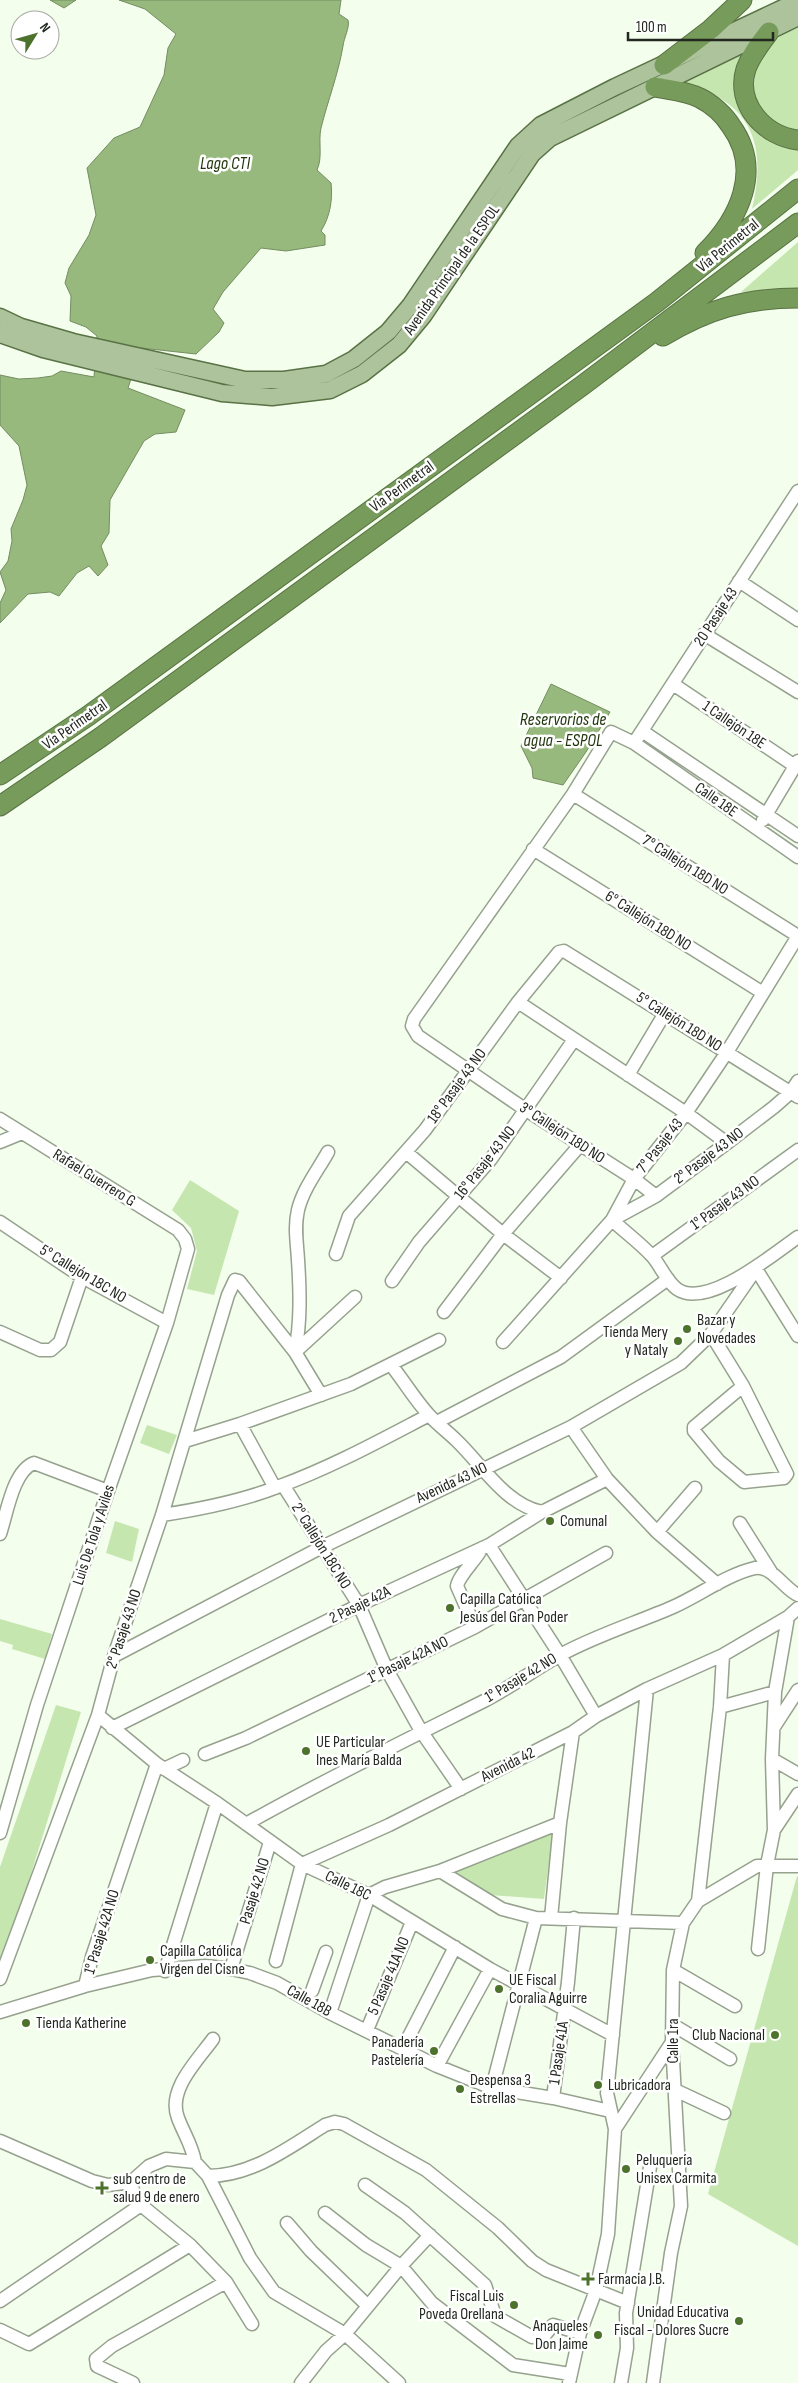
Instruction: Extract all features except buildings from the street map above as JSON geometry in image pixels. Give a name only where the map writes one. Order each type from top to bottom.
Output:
[{"type":"highway","points":[[664,65],[711,29],[742,0]]},
{"type":"highway","points":[[769,32],[753,54],[746,68],[744,95],[752,114],[761,124],[780,136],[798,140]]},
{"type":"highway","points":[[655,88],[692,95],[714,108],[727,120],[738,136],[744,150],[747,166],[742,199],[729,225],[719,239],[657,302]]},
{"type":"highway","name":"Vía Perimetral","points":[[0,775],[88,716],[657,302],[798,189]]},
{"type":"highway","name":"Vía Perimetral","points":[[0,806],[101,737],[583,385],[798,223]]},
{"type":"highway","points":[[583,385],[667,334],[699,318],[749,300],[798,298]]},
{"type":"main road","points":[[626,91],[664,65],[798,1]]},
{"type":"main road","points":[[626,91],[655,88],[798,18]]},
{"type":"main road","name":"Avenida Principal de la ESPOL","points":[[0,317],[21,327],[73,342],[245,380],[284,380],[326,374],[354,360],[388,332],[410,306],[518,146],[541,125],[574,117],[626,91]]},
{"type":"main road","name":"Avenida Principal de la ESPOL","points":[[0,334],[34,347],[222,393],[272,398],[330,390],[362,374],[399,345],[423,316],[453,273],[532,154],[574,117]]},
{"type":"main road","points":[[438,263],[453,273]]},
{"type":"street","name":"20 Pasaje 43","points":[[634,743],[739,581],[797,497]]},
{"type":"street","points":[[739,581],[798,620]]},
{"type":"street","points":[[704,634],[798,692]]},
{"type":"street","name":"1 Callejón 18E","points":[[673,684],[797,763]]},
{"type":"street","name":"Calle 18E","points":[[642,731],[798,836]]},
{"type":"street","points":[[533,850],[572,794],[609,733],[612,732],[634,743]]},
{"type":"street","name":"Calle 18E","points":[[634,743],[798,857]]},
{"type":"street","points":[[758,828],[797,763]]},
{"type":"street","name":"7° Callejón 18D NO","points":[[572,794],[798,936]]},
{"type":"street","name":"3° Callejón 18D NO","points":[[533,850],[458,955],[412,1026],[418,1036],[526,1110],[634,1179],[656,1196]]},
{"type":"street","name":"6° Callejón 18D NO","points":[[533,850],[763,994]]},
{"type":"street","name":"7° Pasaje 43","points":[[503,1342],[612,1220],[634,1179],[686,1112],[727,1052],[798,936]]},
{"type":"street","name":"5° Callejón 18D NO","points":[[559,952],[564,951],[794,1095]]},
{"type":"street","name":"18° Pasaje 43 NO","points":[[336,1254],[349,1216],[425,1130],[518,1002],[559,952]]},
{"type":"street","points":[[518,1002],[573,1041],[686,1112],[727,1143]]},
{"type":"street","points":[[628,1075],[665,1013]]},
{"type":"street","name":"16° Pasaje 43 NO","points":[[392,1281],[419,1242],[491,1159],[573,1041]]},
{"type":"street","name":"2° Pasaje 43 NO","points":[[612,1220],[656,1196],[794,1095],[798,1081]]},
{"type":"street","name":"Rafael Guerrero G","points":[[0,1119],[178,1230],[185,1239]]},
{"type":"street","points":[[0,1142],[22,1133]]},
{"type":"street","points":[[444,1312],[503,1234],[580,1145]]},
{"type":"street","name":"1° Pasaje 43 NO","points":[[652,1256],[798,1150]]},
{"type":"street","points":[[321,1396],[295,1352],[300,1328],[298,1259],[294,1231],[302,1196],[328,1152]]},
{"type":"street","points":[[406,1152],[503,1234],[561,1278]]},
{"type":"street","name":"Avenida 43 NO","points":[[612,1220],[652,1256],[668,1280],[677,1289],[688,1295],[704,1294],[756,1269],[798,1237]]},
{"type":"street","name":"5° Callejón 18C NO","points":[[0,1222],[82,1277],[167,1323]]},
{"type":"street","name":"Luis De Tola y Aviles","points":[[0,1833],[37,1704],[108,1491],[167,1323],[188,1249],[185,1239]]},
{"type":"street","points":[[756,1269],[798,1336]]},
{"type":"street","name":"Avenida 43 NO","points":[[114,1656],[322,1547],[571,1427],[681,1363],[711,1334],[756,1269]]},
{"type":"street","points":[[0,1332],[40,1350],[51,1350],[60,1342],[82,1277]]},
{"type":"street","name":"2° Pasaje 43 NO","points":[[0,1979],[98,1715],[114,1656],[162,1515],[234,1280],[239,1281],[295,1352]]},
{"type":"street","points":[[162,1515],[213,1507],[279,1487],[433,1419],[561,1357],[668,1280]]},
{"type":"street","points":[[295,1352],[354,1297]]},
{"type":"street","points":[[711,1334],[743,1386],[787,1474],[784,1478],[744,1482],[719,1461],[694,1431],[694,1427],[743,1386]]},
{"type":"street","points":[[185,1441],[321,1396],[351,1384],[439,1340]]},
{"type":"street","points":[[391,1365],[433,1419],[484,1469],[520,1504],[530,1510],[542,1512]]},
{"type":"street","name":"2° Callejón 18C NO","points":[[240,1424],[279,1487],[322,1547],[359,1605],[387,1670],[421,1731],[461,1789]]},
{"type":"street","points":[[571,1427],[607,1479],[658,1532],[717,1584]]},
{"type":"street","points":[[0,1534],[18,1478],[28,1466],[34,1463],[108,1491]]},
{"type":"street","name":"2 Pasaje 42A","points":[[112,1728],[359,1605],[486,1546],[542,1512],[607,1479]]},
{"type":"street","points":[[658,1532],[695,1488]]},
{"type":"street","points":[[740,1523],[771,1572],[791,1592],[798,1595]]},
{"type":"street","points":[[474,1627],[457,1586],[458,1580],[476,1561],[486,1546],[525,1600],[596,1716]]},
{"type":"street","name":"1° Pasaje 42A NO","points":[[205,1754],[246,1738],[474,1627],[606,1553]]},
{"type":"street","name":"1° Pasaje 42 NO","points":[[246,1824],[421,1731],[515,1685],[560,1655],[598,1637],[675,1606],[717,1584],[755,1568],[771,1572]]},
{"type":"street","points":[[758,1950],[767,1865],[774,1830],[772,1759],[775,1692],[793,1612]]},
{"type":"street","name":"Avenida 42","points":[[302,1864],[389,1826],[573,1732],[596,1716],[647,1689],[722,1655],[793,1612]]},
{"type":"street","points":[[698,1902],[720,1707],[722,1655]]},
{"type":"street","points":[[325,2213],[366,2246],[400,2266],[432,2302],[513,2365],[569,2379],[580,2333],[596,2290],[608,2234],[614,2179],[615,2129],[607,2093],[647,1689]]},
{"type":"street","points":[[774,1727],[798,1690]]},
{"type":"street","points":[[720,1707],[775,1692]]},
{"type":"street","name":"Calle 18C","points":[[98,1715],[161,1767],[217,1803],[302,1864],[369,1895],[490,1969],[613,2035]]},
{"type":"street","points":[[551,1918],[560,1824],[573,1732]]},
{"type":"street","points":[[772,1759],[798,1774]]},
{"type":"street","points":[[161,1767],[184,1760]]},
{"type":"street","name":"1° Pasaje 42A NO","points":[[86,1986],[92,1957],[161,1767]]},
{"type":"street","points":[[774,1830],[798,1794]]},
{"type":"street","points":[[165,1971],[217,1803]]},
{"type":"street","points":[[330,2013],[369,1895],[385,1887],[440,1871],[560,1824]]},
{"type":"street","name":"Pasaje 42 NO","points":[[231,1969],[270,1842]]},
{"type":"street","points":[[276,1961],[302,1864]]},
{"type":"street","name":"Calle 1ra","points":[[653,2383],[671,2253],[681,2206],[672,2042],[673,1970],[683,1923],[698,1902],[757,1866],[798,1866]]},
{"type":"street","points":[[440,1871],[502,1909],[536,1918],[683,1923]]},
{"type":"street","points":[[492,2088],[536,1918]]},
{"type":"street","name":"1 Pasaje 41A","points":[[553,2098],[565,2010],[574,1918]]},
{"type":"street","name":"5 Pasaje 41A NO","points":[[366,2030],[412,1922]]},
{"type":"street","points":[[403,2048],[455,1947]]},
{"type":"street","points":[[312,1991],[326,1952]]},
{"type":"street","name":"Calle 18B","points":[[0,2012],[86,1986],[152,1970],[165,1971],[206,1966],[231,1969],[250,1973],[277,1983],[330,2013],[438,2066],[492,2088],[553,2098],[610,2111]]},
{"type":"street","points":[[438,2066],[490,1969]]},
{"type":"street","points":[[673,1970],[735,2006]]},
{"type":"street","points":[[673,2024],[730,2059]]},
{"type":"street","points":[[213,2039],[178,2088],[175,2102],[178,2118],[193,2148],[195,2162],[208,2176],[250,2258],[274,2292],[345,2334],[399,2383]]},
{"type":"street","points":[[615,2129],[672,2042]]},
{"type":"street","points":[[675,2090],[724,2113]]},
{"type":"street","points":[[208,2176],[226,2176],[257,2165],[325,2125],[335,2122],[344,2124],[426,2170],[498,2228],[532,2261],[628,2303]]},
{"type":"street","points":[[0,2141],[92,2181],[108,2185],[131,2182],[149,2166],[166,2159],[195,2162]]},
{"type":"street","points":[[621,2383],[627,2348],[628,2303],[650,2167]]},
{"type":"street","points":[[131,2182],[134,2194],[141,2205],[190,2245],[226,2282],[252,2324]]},
{"type":"street","points":[[366,2185],[405,2213],[484,2285],[491,2298],[492,2311],[496,2316],[532,2337],[544,2336],[553,2325],[580,2333]]},
{"type":"street","points":[[0,2301],[141,2205]]},
{"type":"street","points":[[287,2223],[311,2251],[368,2306]]},
{"type":"street","points":[[301,2383],[326,2351],[345,2334],[400,2266],[430,2235]]},
{"type":"street","points":[[0,2330],[29,2344],[190,2245]]},
{"type":"street","points":[[133,2383],[97,2366],[96,2359],[112,2346],[226,2282]]},
{"type":"shaded area","points":[[798,27],[798,133],[763,117],[756,103],[754,86],[759,61],[765,49],[778,38]]},
{"type":"shaded area","points":[[749,45],[747,109],[798,144],[798,170],[752,209],[757,163],[755,144],[748,127],[738,113],[723,100],[705,90],[681,82]]},
{"type":"shaded area","points":[[798,242],[798,290],[741,292]]},
{"type":"shaded area","points":[[190,1180],[239,1211],[214,1295],[187,1289],[197,1251],[191,1228],[172,1210]]},
{"type":"shaded area","points":[[147,1425],[177,1435],[169,1454],[140,1443]]},
{"type":"shaded area","points":[[115,1521],[139,1529],[132,1562],[106,1553]]},
{"type":"shaded area","points":[[0,1619],[52,1634],[45,1659],[12,1649],[13,1645],[0,1641]]},
{"type":"shaded area","points":[[56,1705],[81,1712],[18,1916],[0,1965],[0,1867]]},
{"type":"shaded area","points":[[550,1830],[553,1833],[544,1899],[490,1895],[455,1871]]},
{"type":"shaded area","name":"Club Nacional","points":[[798,1877],[798,2246],[708,2194]]},
{"type":"water","points":[[50,0],[76,0],[64,8]]},
{"type":"water","name":"Lago CTI","points":[[119,0],[341,0],[339,14],[348,20],[348,26],[321,128],[320,160],[317,170],[331,183],[330,208],[327,220],[321,231],[325,235],[325,245],[286,251],[261,248],[223,292],[213,309],[224,323],[219,332],[196,354],[141,348],[128,388],[185,410],[176,432],[155,434],[144,441],[110,500],[109,533],[101,546],[108,565],[98,576],[89,566],[77,573],[59,596],[50,592],[28,594],[0,623],[0,603],[6,590],[0,572],[8,561],[12,541],[11,529],[27,485],[19,446],[0,425],[0,375],[19,379],[38,378],[52,376],[61,371],[94,377],[97,336],[86,327],[70,321],[71,296],[65,283],[69,268],[89,235],[96,215],[87,168],[114,138],[140,127],[164,75],[168,48],[176,34],[145,9]]},
{"type":"water","name":"Reservorios de agua - ESPOL","points":[[551,684],[610,712],[563,785],[533,778],[532,768],[521,746]]},
{"type":"place","name":"Bazar y Novedades","points":[[687,1329]]},
{"type":"place","name":"Tienda Mery y Nataly","points":[[678,1341]]},
{"type":"place","name":"Comunal","points":[[550,1521]]},
{"type":"place","name":"Capilla Católica Jesús del Gran Poder","points":[[450,1608]]},
{"type":"place","name":"UE Particular Ines María Balda","points":[[306,1751]]},
{"type":"place","name":"Capilla Católica Virgen del Cisne","points":[[150,1960]]},
{"type":"place","name":"UE Fiscal Coralia Aguirre","points":[[499,1989]]},
{"type":"place","name":"Tienda Katherine","points":[[26,2023]]},
{"type":"place","name":"Club Nacional","points":[[775,2035]]},
{"type":"place","name":"Panadería Pastelería","points":[[434,2051]]},
{"type":"place","name":"Lubricadora","points":[[598,2085]]},
{"type":"place","name":"Despensa 3 Estrellas","points":[[460,2089]]},
{"type":"place","name":"Peluquería Unisex Carmita","points":[[626,2169]]},
{"type":"place","name":"sub centro de salud 9 de enero","points":[[102,2188]]},
{"type":"place","name":"Farmacia J.B.","points":[[588,2279]]},
{"type":"place","name":"Fiscal Luis Poveda Orellana","points":[[514,2305]]},
{"type":"place","name":"Unidad Educativa Fiscal - Dolores Sucre","points":[[739,2321]]},
{"type":"place","name":"Anaqueles Don Jaime","points":[[598,2335]]}]
